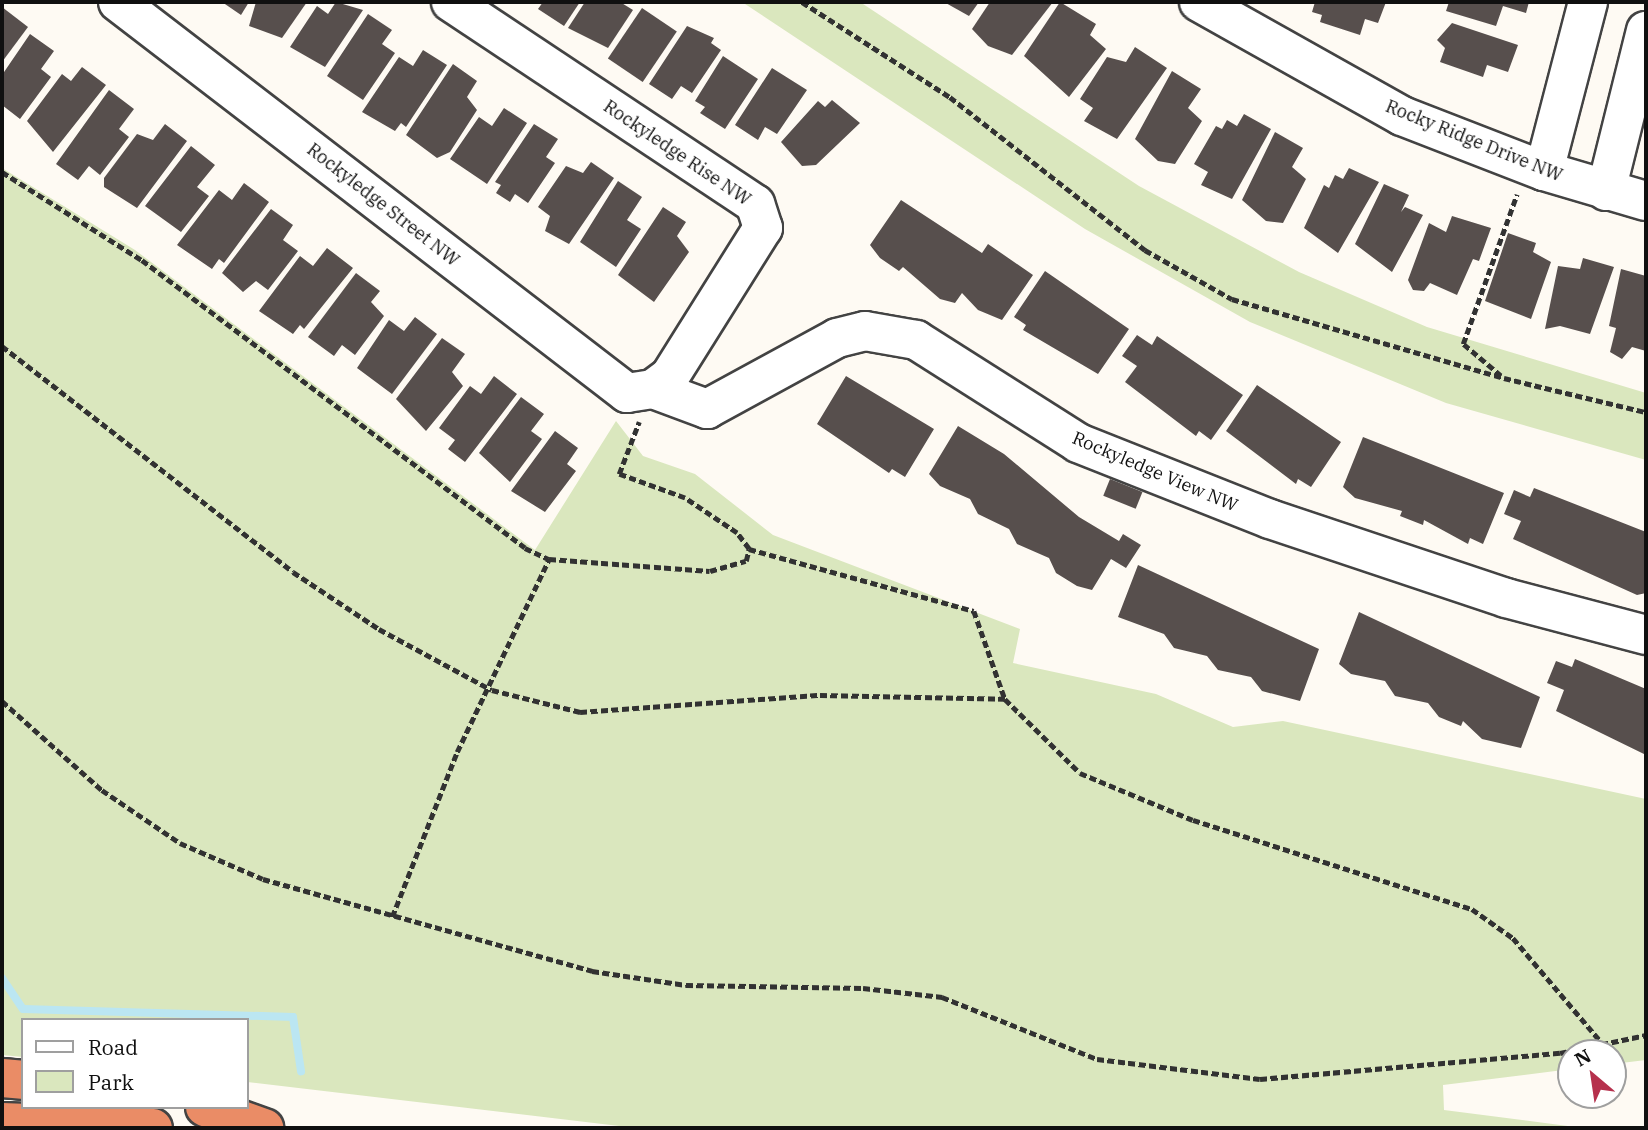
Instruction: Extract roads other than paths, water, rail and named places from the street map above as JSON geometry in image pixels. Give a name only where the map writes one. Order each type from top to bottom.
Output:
[{"type":"highway","points":[[2,1078],[21,1080]]},
{"type":"highway","points":[[211,1109],[264,1128]]},
{"type":"highway","points":[[10,1125],[153,1128]]},
{"type":"street","name":"Rockyledge Rise NW","points":[[451,2],[755,204],[763,228],[670,376],[653,389]]},
{"type":"street","points":[[1536,168],[1588,2]]},
{"type":"street","name":"Rockyledge Street NW","points":[[128,5],[627,393],[653,389]]},
{"type":"street","name":"Rocky Ridge Drive NW","points":[[1216,7],[1402,116],[1536,168],[1646,201]]},
{"type":"street","points":[[1606,191],[1646,32]]},
{"type":"street","name":"Rockyledge View NW","points":[[653,389],[707,409],[837,338],[865,331],[916,340],[1078,443],[1270,519],[1506,597],[1646,635]]},
{"type":"waterway","points":[[2,978],[23,1009],[293,1017],[301,1071]]}]
